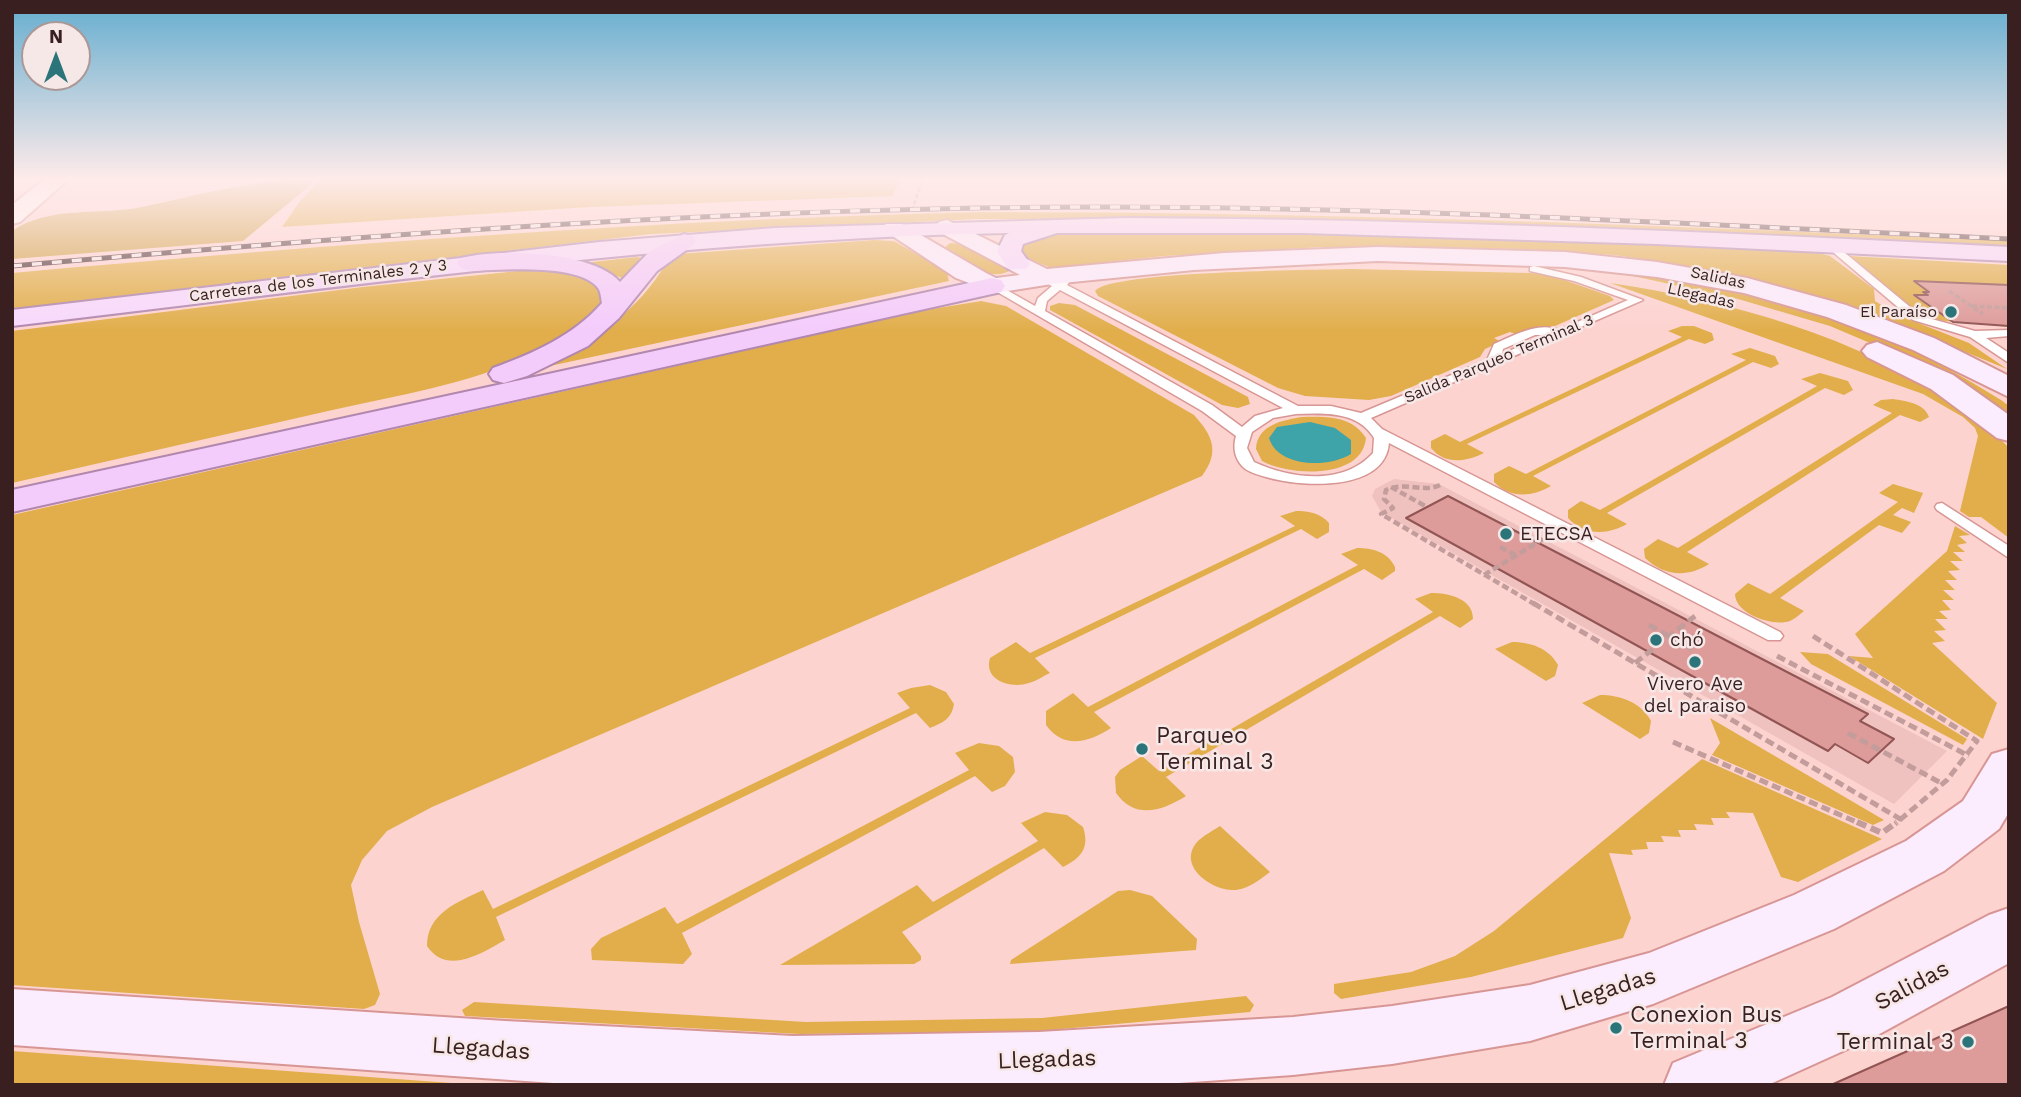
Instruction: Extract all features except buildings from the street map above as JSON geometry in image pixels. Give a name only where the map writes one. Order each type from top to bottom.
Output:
[{"type":"highway","points":[[369,420],[522,368],[583,337],[616,304],[654,257],[684,241]]},
{"type":"highway","points":[[470,263],[529,263],[581,270],[606,281],[611,286],[616,304]]},
{"type":"highway","points":[[12,501],[369,420],[992,286]]},
{"type":"main road","name":"Carretera de los Terminales 2 y 3","points":[[17,317],[470,263],[684,241],[891,229]]},
{"type":"main road","points":[[894,229],[992,286],[1180,263],[1365,255]]},
{"type":"main road","points":[[951,229],[1017,264],[1060,279]]},
{"type":"main road","points":[[1017,264],[1009,251],[1013,240],[1044,229]]},
{"type":"main road","name":"Carretera de los Terminales 2 y 3","points":[[1446,229],[2009,254]]},
{"type":"main road","name":"Llegadas","points":[[1365,255],[1534,269],[1647,284],[1796,321],[1885,354],[1942,382],[2009,431]]},
{"type":"main road","name":"Salidas","points":[[1365,255],[1569,257],[1678,270],[1806,300],[1914,339],[2009,388]]},
{"type":"main road","name":"Llegadas","points":[[12,1017],[505,1051],[793,1066],[1052,1061],[1293,1046],[1392,1035],[1530,1013],[1653,978],[1814,912],[1925,856],[1981,815],[1989,761]]},
{"type":"main road","name":"Salidas","points":[[1696,1085],[1853,1017],[1990,945],[2009,932]]},
{"type":"lane","points":[[1830,245],[1917,318],[1974,335],[2009,359]]},
{"type":"lane","name":"Salida Parqueo Terminal 3","points":[[1361,418],[1638,300],[1577,279],[1534,269]]},
{"type":"lane","points":[[1039,312],[1042,300],[1060,279],[1296,410]]},
{"type":"lane","points":[[992,286],[1207,408],[1243,434]]},
{"type":"lane","points":[[1974,335],[2009,333]]},
{"type":"lane","points":[[1378,432],[1382,439],[1381,453],[1368,466],[1336,478],[1281,478],[1248,465],[1240,448],[1243,434],[1266,416],[1296,410],[1336,411],[1361,418],[1378,432],[1774,636]]},
{"type":"lane","points":[[1942,506],[2009,553]]},
{"type":"path","points":[[1950,291],[1990,319]]},
{"type":"path","points":[[1971,306],[2009,308]]},
{"type":"path","points":[[1445,483],[1430,490],[1414,485],[1391,487],[1386,490],[1384,499],[1393,508],[1381,514],[1902,820]]},
{"type":"path","points":[[1391,487],[1427,507]]},
{"type":"path","points":[[1484,575],[1547,537],[1536,531]]},
{"type":"path","points":[[1500,547],[1516,555]]},
{"type":"path","points":[[1634,663],[1697,614],[1686,609]]},
{"type":"path","points":[[1649,625],[1692,649]]},
{"type":"path","points":[[1813,636],[1978,741],[1989,761]]},
{"type":"path","points":[[1770,653],[1989,761]]},
{"type":"path","points":[[1788,672],[1795,666]]},
{"type":"path","points":[[1848,733],[1943,784]]},
{"type":"path","points":[[1673,742],[1882,833],[1902,820],[1943,784],[1989,761]]},
{"type":"shaded area","points":[[257,229],[243,241],[12,259],[12,231]]},
{"type":"shaded area","points":[[583,229],[756,229],[651,234],[12,309],[12,273]]},
{"type":"shaded area","points":[[1626,229],[1724,229],[2009,241],[2009,247]]},
{"type":"shaded area","points":[[1326,232],[1811,251],[1830,256],[1874,289],[1875,301],[1898,315],[1969,343],[2007,369],[1857,308],[1816,296],[1717,271],[1615,255],[1524,249],[1321,247],[1164,256],[1051,268],[1023,256],[1016,244],[1049,233]]},
{"type":"shaded area","points":[[874,240],[894,241],[947,272],[949,281],[540,368],[612,324],[643,295],[668,260],[677,254]]},
{"type":"shaded area","points":[[950,243],[965,244],[1009,271],[992,274],[975,268],[943,249]]},
{"type":"shaded area","points":[[1849,256],[2009,265],[2009,327],[1925,319]]},
{"type":"shaded area","points":[[637,257],[644,259],[627,280],[584,263]]},
{"type":"shaded area","points":[[1351,269],[1550,275],[1610,296],[1614,300],[1555,326],[1518,335],[1510,332],[1494,338],[1501,342],[1485,349],[1480,357],[1391,396],[1369,400],[1305,396],[1278,388],[1098,296],[1095,291],[1109,284],[1136,279],[1258,271]]},
{"type":"shaded area","points":[[1601,269],[1722,286],[1796,304],[1832,316],[1936,362],[2001,400],[2009,406],[2009,416],[1929,368],[1830,326],[1738,299]]},
{"type":"shaded area","points":[[518,271],[554,272],[584,278],[602,291],[603,302],[589,320],[564,338],[512,363],[467,379],[12,483],[12,331],[363,287]]},
{"type":"shaded area","points":[[1610,283],[1701,300],[1792,325],[1879,360],[1920,382],[1979,421],[2009,448],[2009,538],[1981,517],[1969,517],[1960,511],[1978,436],[1975,428],[1963,417],[1923,394]]},
{"type":"shaded area","points":[[981,301],[1006,306],[1194,415],[1206,430],[1212,444],[1211,459],[1202,476],[432,807],[387,831],[362,860],[351,885],[380,994],[375,1005],[364,1009],[12,985],[12,515],[926,310]]},
{"type":"shaded area","points":[[1059,303],[1075,305],[1248,397],[1250,404],[1238,408],[1222,405],[1050,310],[1050,306]]},
{"type":"shaded area","points":[[1682,326],[1694,326],[1712,333],[1714,340],[1705,344],[1689,339],[1467,444],[1484,453],[1456,460],[1443,457],[1431,448],[1431,441],[1445,434],[1460,442],[1682,337],[1668,331]]},
{"type":"shaded area","points":[[1750,348],[1775,356],[1779,364],[1771,368],[1753,362],[1533,476],[1551,486],[1544,490],[1514,494],[1494,482],[1494,474],[1509,466],[1526,474],[1746,360],[1731,354]]},
{"type":"shaded area","points":[[1820,373],[1848,381],[1853,390],[1844,395],[1825,388],[1607,513],[1627,524],[1620,528],[1604,532],[1589,531],[1568,518],[1568,510],[1581,501],[1600,510],[1817,386],[1801,379]]},
{"type":"shaded area","points":[[1893,399],[1919,406],[1929,417],[1920,422],[1900,415],[1687,552],[1709,564],[1701,568],[1684,573],[1668,572],[1645,558],[1644,549],[1658,539],[1678,548],[1892,413],[1873,405],[1881,400]]},
{"type":"shaded area","points":[[1302,417],[1330,417],[1354,425],[1366,438],[1361,452],[1352,461],[1338,468],[1323,471],[1289,470],[1262,461],[1256,449],[1261,434],[1279,422]]},
{"type":"shaded area","points":[[1394,479],[1439,484],[1947,751],[1894,804],[1381,512],[1372,496],[1375,489]]},
{"type":"shaded area","points":[[1893,484],[1923,493],[1914,513],[1902,508],[1893,515],[1911,522],[1902,533],[1879,525],[1780,598],[1804,611],[1790,621],[1765,620],[1741,608],[1735,594],[1748,583],[1770,594],[1898,502],[1879,493]]},
{"type":"shaded area","points":[[1296,511],[1310,512],[1322,517],[1329,523],[1329,532],[1317,539],[1301,529],[1035,658],[1050,673],[1035,681],[1022,685],[1007,684],[995,678],[991,672],[990,658],[1016,642],[1030,653],[1295,526],[1280,516]]},
{"type":"shaded area","points":[[1955,526],[1970,535],[1959,536],[1967,543],[1957,545],[1965,552],[1953,552],[1963,561],[1950,561],[1960,570],[1948,571],[1957,580],[1945,580],[1955,590],[1943,590],[1954,600],[1942,600],[1951,610],[1939,611],[1948,619],[1935,619],[1946,630],[1934,631],[1945,641],[1932,643],[1997,703],[1983,739],[1849,656],[1873,658],[1855,634],[1947,551]]},
{"type":"shaded area","points":[[1357,548],[1384,554],[1392,562],[1395,571],[1382,580],[1364,569],[1094,712],[1111,728],[1094,737],[1069,741],[1053,733],[1046,725],[1046,711],[1073,693],[1088,707],[1358,565],[1341,554]]},
{"type":"shaded area","points":[[1431,593],[1458,598],[1469,606],[1473,619],[1460,628],[1440,616],[1166,777],[1186,796],[1168,806],[1140,810],[1123,801],[1116,793],[1115,777],[1120,770],[1142,756],[1159,771],[1433,612],[1415,599]]},
{"type":"shaded area","points":[[1512,642],[1526,643],[1550,654],[1558,665],[1555,676],[1546,681],[1495,649]]},
{"type":"shaded area","points":[[1800,652],[1828,654],[1967,739],[1963,745],[1811,664]]},
{"type":"shaded area","points":[[930,685],[946,692],[954,704],[949,716],[939,724],[930,728],[916,713],[496,917],[505,940],[475,956],[454,961],[444,960],[427,946],[428,935],[438,917],[464,899],[483,890],[493,909],[910,708],[897,693]]},
{"type":"shaded area","points":[[1600,695],[1615,696],[1636,704],[1651,721],[1649,733],[1640,739],[1582,703]]},
{"type":"shaded area","points":[[1710,718],[1884,820],[1873,825],[1712,755],[1720,743]]},
{"type":"shaded area","points":[[979,743],[999,746],[1013,757],[1015,772],[1005,786],[992,792],[975,776],[682,933],[692,954],[683,964],[592,960],[591,949],[601,938],[665,907],[677,924],[969,770],[955,753]]},
{"type":"shaded area","points":[[1702,759],[1882,839],[1798,882],[1781,877],[1753,813],[1726,812],[1730,818],[1711,818],[1714,825],[1694,824],[1697,830],[1678,830],[1681,837],[1661,836],[1664,842],[1646,842],[1648,849],[1631,850],[1633,855],[1609,853],[1631,918],[1623,938],[1471,977],[1341,999],[1334,993],[1334,984],[1411,972],[1455,956],[1494,931]]},
{"type":"shaded area","points":[[1045,812],[1067,815],[1083,827],[1085,841],[1079,856],[1063,867],[1044,848],[902,932],[921,956],[921,960],[914,964],[780,965],[917,885],[933,902],[1038,841],[1021,823]]},
{"type":"shaded area","points":[[1220,826],[1270,872],[1250,886],[1236,890],[1218,887],[1200,876],[1191,860],[1192,851],[1199,840]]},
{"type":"shaded area","points":[[1130,890],[1152,896],[1197,939],[1196,950],[1010,964],[1011,960],[1118,891]]},
{"type":"shaded area","points":[[1246,996],[1254,1005],[1250,1012],[1039,1031],[800,1034],[465,1016],[462,1010],[474,1002],[806,1022],[1042,1018]]},
{"type":"shaded area","points":[[12,1051],[479,1085],[12,1085]]},
{"type":"water","points":[[1310,422],[1335,428],[1351,440],[1351,454],[1330,462],[1305,462],[1293,460],[1274,448],[1269,438],[1277,427]]},
{"type":"railway","points":[[12,266],[480,229]]},
{"type":"railway","points":[[1798,229],[2009,239]]},
{"type":"place","name":"El Paraíso","points":[[1951,312]]},
{"type":"place","name":"ETECSA","points":[[1506,534]]},
{"type":"place","name":"chó","points":[[1656,640]]},
{"type":"place","name":"Vivero Ave del paraiso","points":[[1695,662]]},
{"type":"place","name":"Parqueo Terminal 3","points":[[1142,749]]},
{"type":"place","name":"Conexion Bus Terminal 3","points":[[1616,1028]]},
{"type":"place","name":"Terminal 3","points":[[1968,1042]]}]
